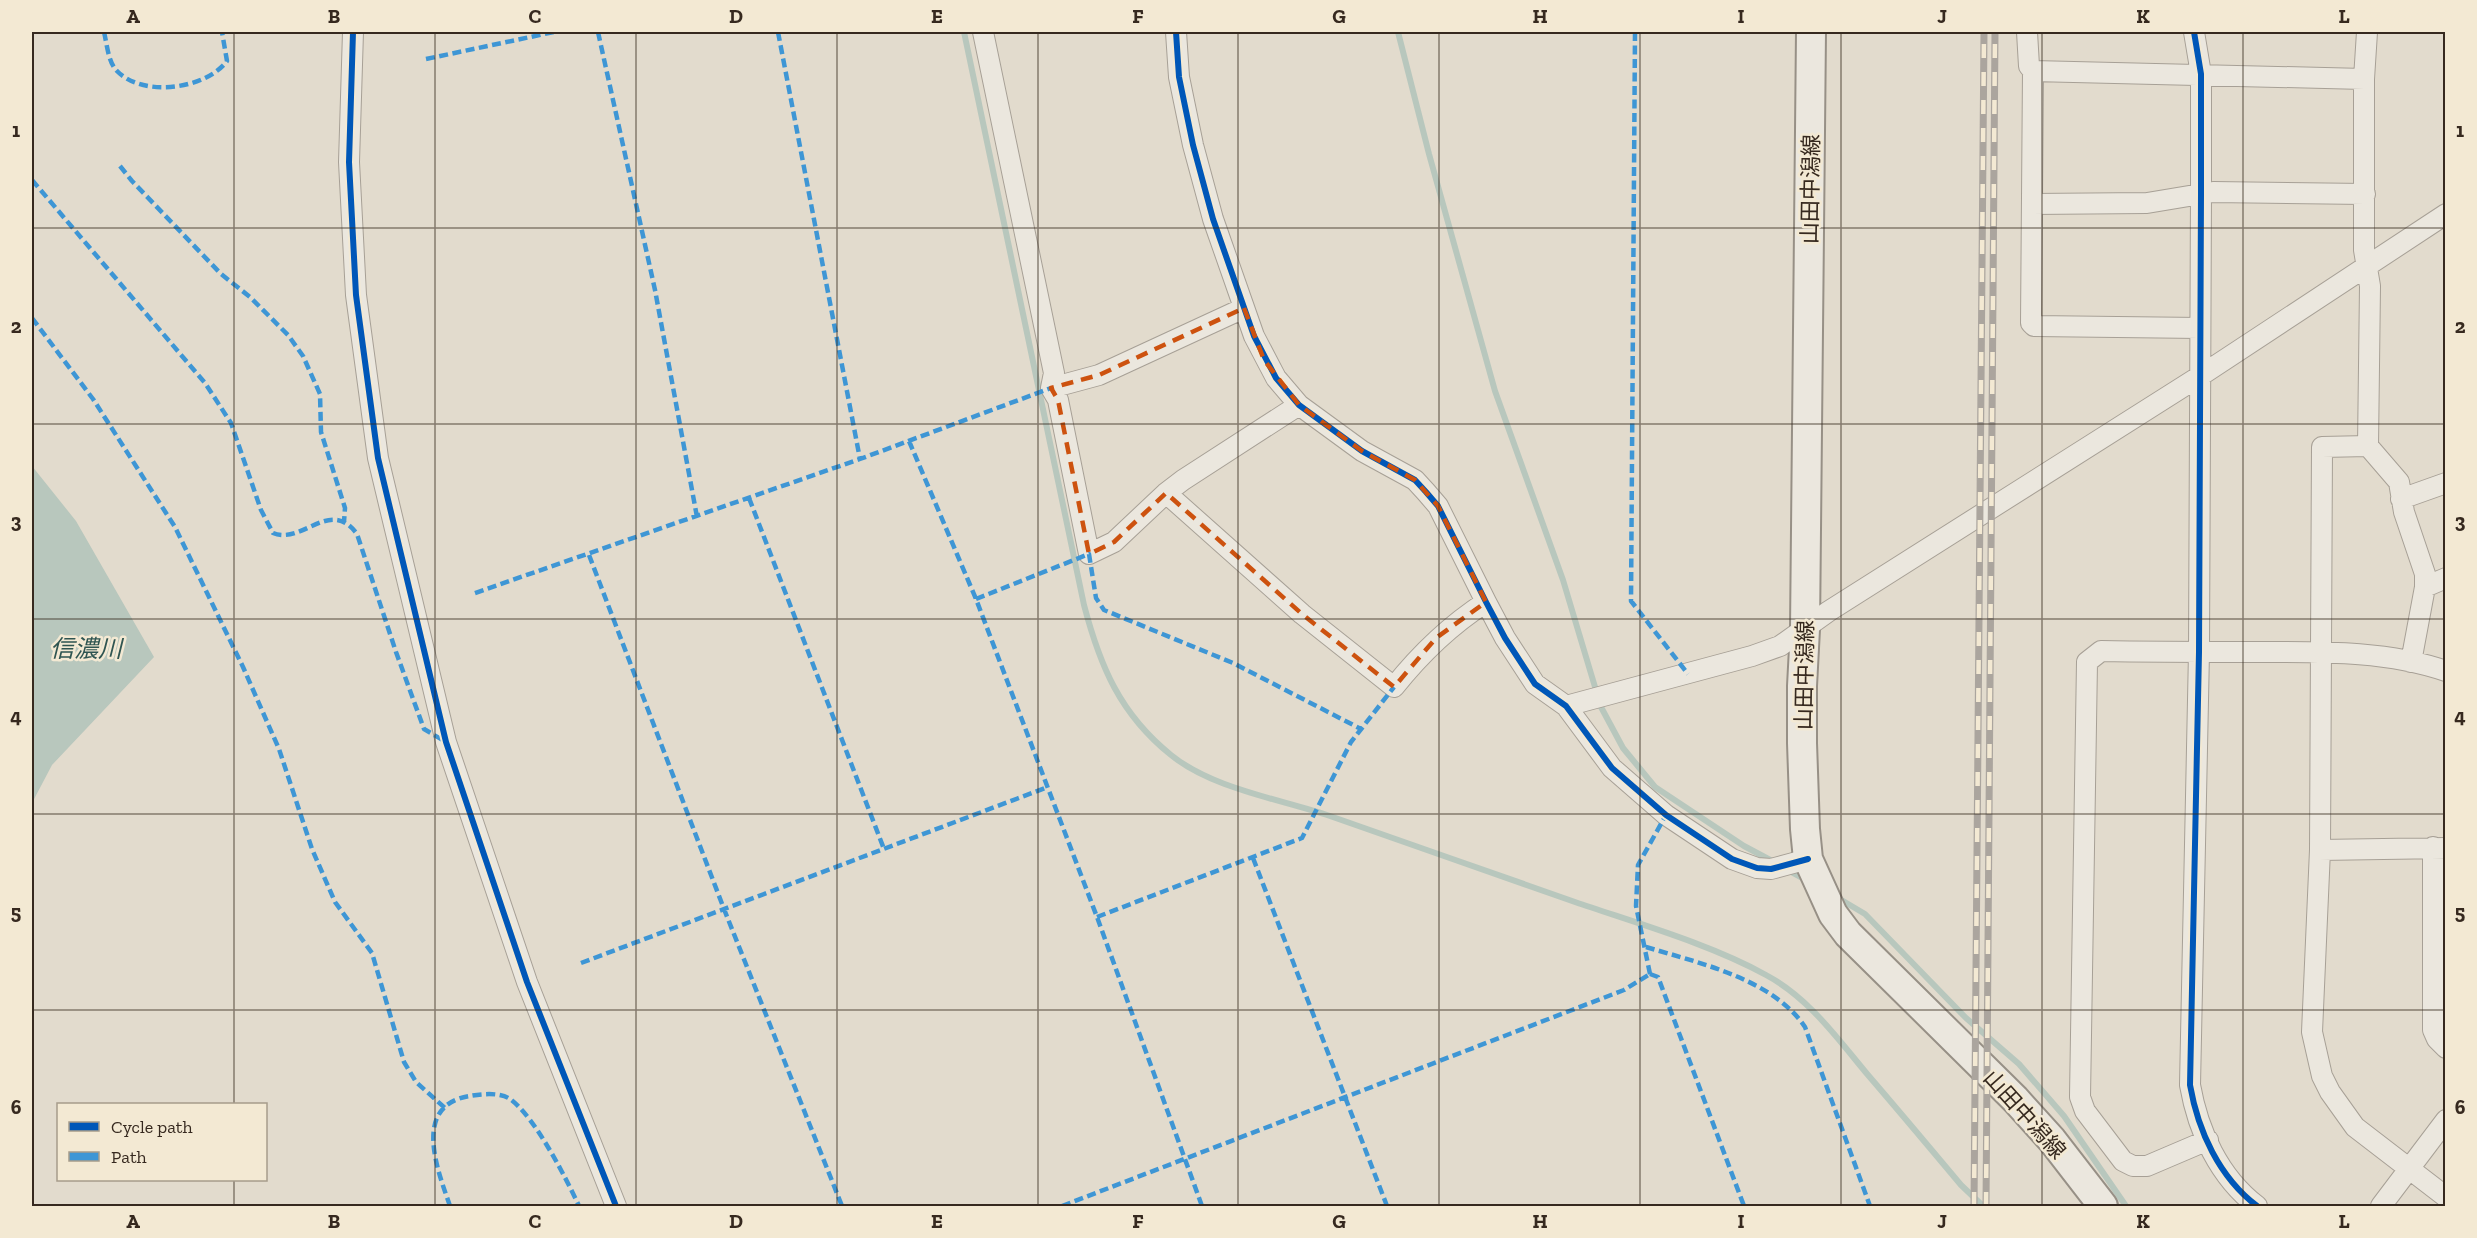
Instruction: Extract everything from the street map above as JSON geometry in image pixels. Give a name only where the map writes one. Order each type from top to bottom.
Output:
[{"type":"main road","name":"山田中潟線","points":[[1811,32],[1805,629],[1802,686],[1804,829],[1808,859],[1829,906],[1848,934],[2020,1104],[2052,1140],[2103,1206]]},
{"type":"street","points":[[353,32],[349,162],[356,295],[380,469],[446,742],[527,982],[616,1206]]},
{"type":"street","points":[[983,32],[1054,373],[1051,388],[1058,400],[1089,554],[1114,542],[1166,493],[1299,405]]},
{"type":"street","points":[[1176,32],[1179,77],[1193,145],[1213,219],[1264,360],[1276,378],[1299,405],[1362,450],[1415,480],[1426,492],[1438,506],[1486,602],[1535,684],[1566,706],[1612,768],[1666,815],[1732,859],[1757,868],[1771,869],[1808,859]]},
{"type":"street","points":[[2027,32],[2029,66],[2033,71],[2031,323],[2034,326],[2200,328]]},
{"type":"street","points":[[2194,32],[2201,74],[2201,194],[2199,652],[2190,1085],[2195,1113],[2219,1165],[2233,1184],[2257,1206]]},
{"type":"street","points":[[2367,32],[2364,79],[2364,250],[2370,286],[2368,446],[2398,482],[2404,512],[2425,574],[2425,587],[2411,662]]},
{"type":"street","points":[[2033,71],[2364,79]]},
{"type":"street","points":[[2032,204],[2147,204],[2214,192],[2365,194]]},
{"type":"street","points":[[1566,706],[1752,656],[1780,646],[1849,598],[2367,268],[2445,214]]},
{"type":"street","points":[[1051,388],[1099,375],[1244,308]]},
{"type":"street","points":[[2368,446],[2322,447],[2320,850],[2312,1032],[2316,1055],[2330,1092],[2355,1127],[2445,1197]]},
{"type":"street","points":[[2401,499],[2445,483]]},
{"type":"street","points":[[1166,493],[1302,614],[1394,687],[1436,638],[1486,602]]},
{"type":"street","points":[[2425,587],[2445,578]]},
{"type":"street","points":[[2208,1140],[2147,1166],[2133,1166],[2123,1161],[2085,1111],[2080,1097],[2087,662],[2101,651],[2321,652],[2360,653],[2445,671]]},
{"type":"street","points":[[2320,850],[2439,848],[2433,1030],[2445,1048]]},
{"type":"street","points":[[2381,1206],[2445,1120]]},
{"type":"highlighted area","points":[[1244,308],[1264,360],[1299,405],[1362,451],[1415,480],[1438,506],[1486,602],[1436,638],[1394,687],[1302,614],[1166,493],[1114,542],[1089,554],[1058,400],[1051,388],[1099,375]]},
{"type":"water","name":"信濃川","points":[[32,466],[76,521],[154,657],[52,765],[32,803]]},
{"type":"waterway","points":[[964,32],[1084,605],[1097,648],[1114,688],[1138,723],[1171,755],[1188,767],[1227,785],[1330,816],[1672,935],[1721,953],[1766,975],[1796,995],[1822,1020],[1961,1185],[1983,1206]]},
{"type":"waterway","points":[[1398,32],[1429,154],[1495,391],[1563,580],[1601,707],[1623,748],[1655,787],[1744,846],[1774,862]]},
{"type":"waterway","points":[[1788,870],[1808,881]]},
{"type":"waterway","points":[[1838,898],[1865,914],[1966,1018],[2019,1064],[2064,1116],[2126,1206]]},
{"type":"railway","points":[[1974,1206],[1984,32]]},
{"type":"railway","points":[[1986,1206],[1995,32]]},
{"type":"marked path","points":[[104,32],[110,58],[117,71],[142,85],[158,87],[190,84],[217,71],[227,61],[222,32]]},
{"type":"marked path","points":[[426,59],[554,32]]},
{"type":"marked path","points":[[598,32],[655,290],[697,517]]},
{"type":"marked path","points":[[778,32],[860,459]]},
{"type":"marked path","points":[[1635,32],[1631,601],[1688,674]]},
{"type":"marked path","points":[[120,166],[221,274],[250,297],[288,335],[303,356],[320,394],[321,432],[345,508],[344,522]]},
{"type":"marked path","points":[[32,180],[205,383],[231,423],[261,510],[273,533],[284,535],[295,533],[316,524],[337,520],[347,524],[357,534],[424,729],[446,742]]},
{"type":"marked path","points":[[32,318],[93,399],[175,527],[243,667],[279,749],[312,849],[335,902],[372,953],[404,1062],[416,1082],[445,1108]]},
{"type":"marked path","points":[[475,593],[860,459],[1051,388]]},
{"type":"marked path","points":[[909,441],[976,599],[1097,917],[1202,1206]]},
{"type":"marked path","points":[[749,498],[884,849]]},
{"type":"marked path","points":[[976,599],[1089,554],[1096,598],[1104,610],[1233,663],[1361,729]]},
{"type":"marked path","points":[[589,555],[724,909],[842,1206]]},
{"type":"marked path","points":[[1097,917],[1302,838],[1351,742],[1394,687]]},
{"type":"marked path","points":[[581,963],[1048,787]]},
{"type":"marked path","points":[[1650,974],[1636,906],[1638,865],[1666,815]]},
{"type":"marked path","points":[[1253,858],[1387,1206]]},
{"type":"marked path","points":[[1646,947],[1733,975],[1774,996],[1791,1010],[1805,1027],[1870,1206]]},
{"type":"marked path","points":[[1650,974],[1658,977],[1744,1206]]},
{"type":"marked path","points":[[1062,1206],[1624,990],[1650,974]]},
{"type":"marked path","points":[[450,1206],[435,1158],[433,1141],[435,1126],[440,1112],[452,1102],[470,1096],[490,1094],[510,1099],[530,1119],[549,1149],[579,1206]]},
{"type":"cycle path","points":[[353,32],[349,162],[356,295],[378,458],[446,742],[527,982],[616,1206]]},
{"type":"cycle path","points":[[1176,32],[1179,77],[1193,145],[1213,219],[1254,336],[1276,378],[1299,405],[1362,451],[1415,480],[1426,492],[1438,506],[1505,638],[1535,684],[1566,706],[1612,768],[1666,815],[1732,859],[1757,868],[1771,869],[1808,859]]},
{"type":"cycle path","points":[[2194,32],[2201,74],[2201,194],[2199,652],[2190,1085],[2198,1119],[2212,1152],[2232,1181],[2257,1206]]}]
